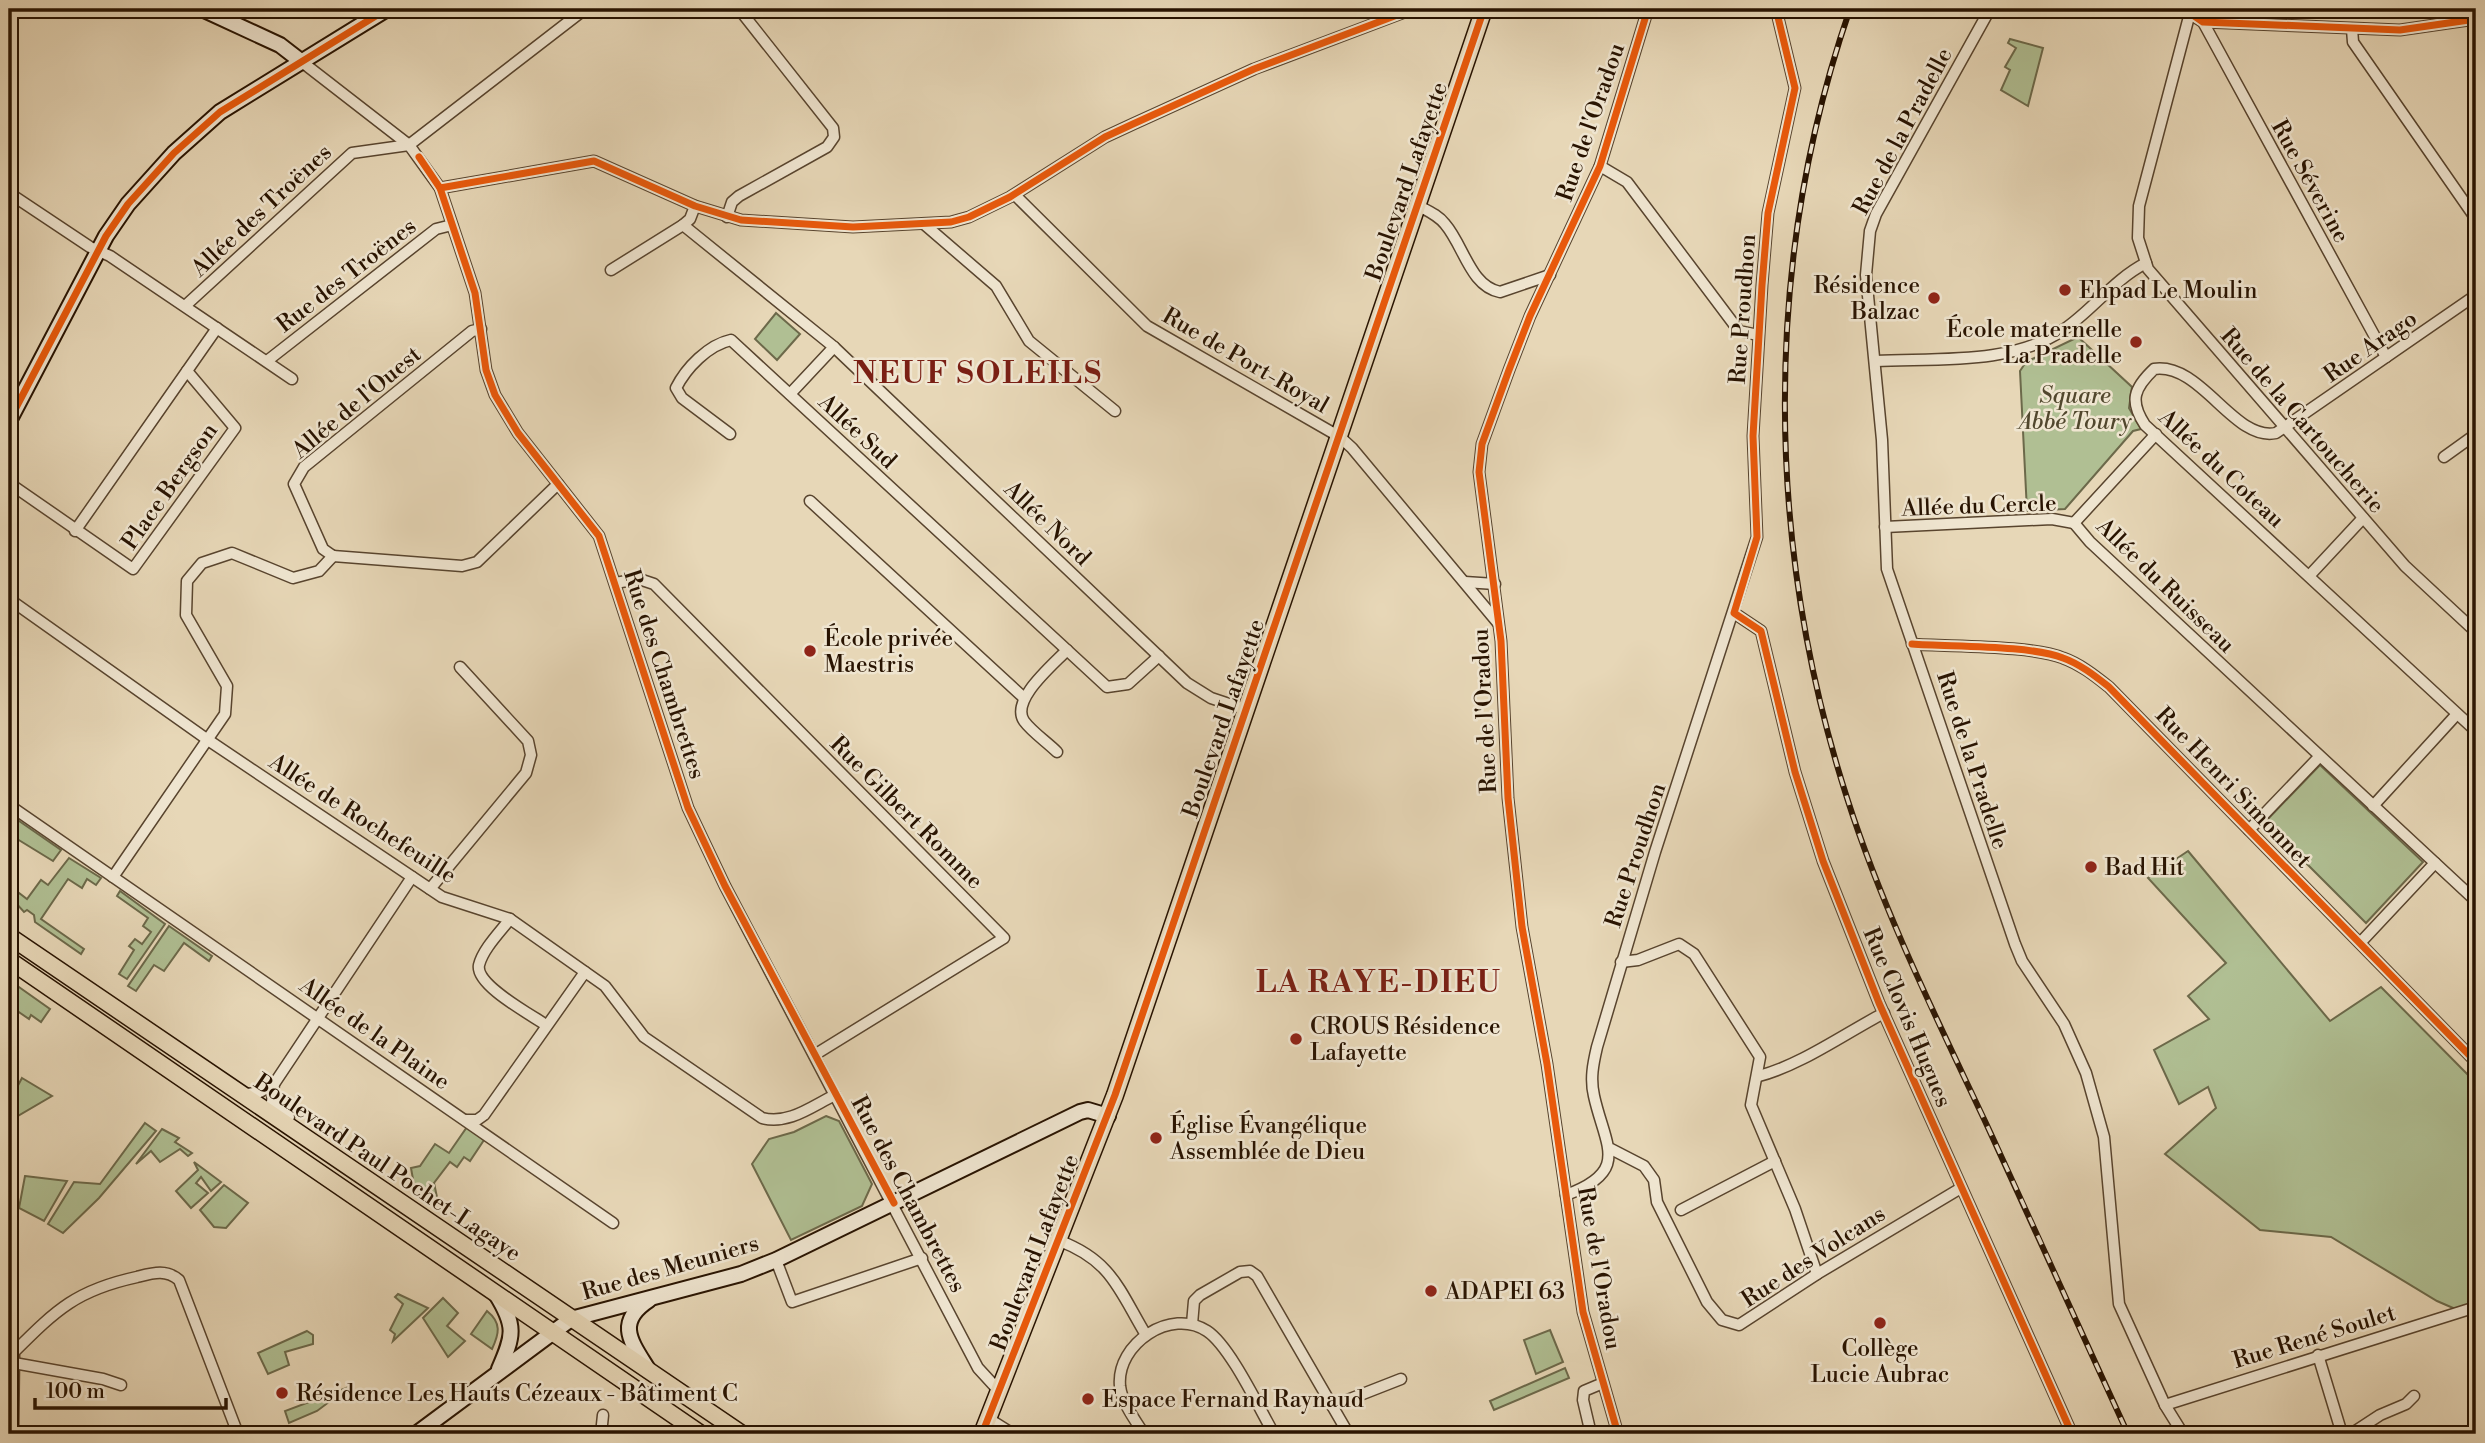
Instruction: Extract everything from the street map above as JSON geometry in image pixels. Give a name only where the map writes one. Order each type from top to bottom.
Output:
[{"type":"main road","points":[[202,9],[280,46],[302,62]]},
{"type":"main road","points":[[9,421],[98,250],[128,204],[197,130],[220,112],[387,9]]},
{"type":"main road","name":"Boulevard Lafayette","points":[[982,1434],[1108,1115],[1484,9]]},
{"type":"main road","name":"Boulevard Paul Pochet-Lagaye","points":[[9,936],[239,1095],[742,1434]]},
{"type":"main road","name":"Boulevard Paul Pochet-Lagaye","points":[[9,960],[701,1434]]},
{"type":"main road","name":"Rue des Meuniers","points":[[415,1434],[552,1330],[571,1319],[741,1274],[776,1260],[1080,1112],[1088,1110],[1108,1115]]},
{"type":"main road","points":[[494,1292],[512,1324],[512,1337],[498,1370]]},
{"type":"main road","points":[[650,1371],[632,1344],[628,1328],[638,1307],[656,1296]]},
{"type":"street","points":[[409,145],[585,9]]},
{"type":"street","points":[[727,217],[732,202],[739,196],[827,147],[834,137],[833,128],[740,9]]},
{"type":"street","points":[[440,188],[594,161],[695,206],[727,217],[853,227],[924,225],[969,217],[1015,195],[1105,138],[1133,124],[1254,69],[1413,9]]},
{"type":"street","name":"Rue de l'Oradou","points":[[1618,1434],[1583,1311],[1547,1064],[1522,927],[1508,798],[1499,623],[1483,514],[1479,458],[1509,370],[1600,166],[1648,9]]},
{"type":"street","name":"Rue Proudhon","points":[[1611,1149],[1594,1096],[1591,1075],[1621,962],[1757,537],[1753,436],[1768,213],[1795,88],[1776,9]]},
{"type":"street","name":"Rue de la Pradelle","points":[[1990,9],[1910,149],[1870,231],[1866,275],[1876,360],[1887,569],[2015,944],[2022,961],[2064,1024],[2090,1084],[2104,1137],[2119,1304],[2165,1405],[2183,1434]]},
{"type":"street","points":[[2188,10],[2203,22],[2353,29],[2400,30],[2476,19]]},
{"type":"street","name":"Rue de la Cartoucherie","points":[[2188,10],[2139,206],[2138,238],[2146,263],[2153,276],[2405,566],[2476,632]]},
{"type":"street","name":"Rue Séverine","points":[[2203,22],[2386,358]]},
{"type":"street","points":[[2353,29],[2353,42],[2476,219]]},
{"type":"street","name":"Rue des Chambrettes","points":[[302,62],[409,145],[440,188],[475,293],[486,370],[495,395],[518,433],[599,536],[688,808],[725,886],[816,1054],[978,1368],[1000,1392]]},
{"type":"street","name":"Allée des Troënes","points":[[185,306],[352,153],[409,145]]},
{"type":"street","points":[[1600,166],[1627,182],[1739,331],[1758,335]]},
{"type":"street","points":[[9,193],[185,306],[292,379]]},
{"type":"street","name":"Rue de Port-Royal","points":[[1015,195],[1147,326],[1340,437],[1499,623]]},
{"type":"street","points":[[1418,205],[1447,226],[1477,278],[1491,291],[1500,292],[1550,275]]},
{"type":"street","points":[[611,270],[683,225],[695,206]]},
{"type":"street","name":"Rue des Troënes","points":[[267,361],[436,229],[452,225]]},
{"type":"street","name":"Allée Nord","points":[[683,225],[834,347],[1197,691],[1247,710]]},
{"type":"street","points":[[924,225],[996,286],[1029,341],[1115,411]]},
{"type":"street","points":[[1876,360],[2020,352],[2067,328],[2125,274],[2146,263]]},
{"type":"street","name":"Rue Arago","points":[[2286,429],[2476,295]]},
{"type":"street","points":[[75,531],[217,328]]},
{"type":"street","name":"Allée de l'Ouest","points":[[333,556],[323,549],[294,484],[304,467],[472,331],[481,329]]},
{"type":"street","name":"Allée Sud","points":[[730,433],[682,398],[676,388],[706,351],[718,342],[731,340],[1107,687],[1128,684],[1159,656]]},
{"type":"street","points":[[790,394],[834,347]]},
{"type":"street","name":"Allée du Coteau","points":[[2286,429],[2269,434],[2255,429],[2191,380],[2166,367],[2154,369],[2135,396],[2135,411],[2155,434],[2476,731]]},
{"type":"street","name":"Place Bergson","points":[[9,482],[75,531],[133,569],[235,428],[187,371]]},
{"type":"street","name":"Allée du Ruisseau","points":[[2155,434],[2074,523],[2090,542],[2476,901]]},
{"type":"street","points":[[2444,457],[2476,434]]},
{"type":"street","points":[[113,877],[225,715],[227,686],[186,615],[187,581],[202,563],[222,554],[241,554],[293,578],[319,571],[333,556],[462,566],[477,562],[558,484]]},
{"type":"street","points":[[810,501],[1023,698]]},
{"type":"street","points":[[2309,576],[2363,518]]},
{"type":"street","name":"Allée du Cercle","points":[[1885,527],[2052,519],[2074,523]]},
{"type":"street","name":"Rue Gilbert Romme","points":[[615,583],[639,579],[654,584],[1004,937],[816,1054]]},
{"type":"street","points":[[1465,582],[1495,583]]},
{"type":"street","name":"Allée de Rochefeuille","points":[[9,599],[208,740],[442,897],[510,919],[604,986],[643,1037],[762,1118],[776,1122],[789,1118],[835,1095]]},
{"type":"street","name":"Rue Clovis Hugues","points":[[1734,613],[1761,631],[1794,772],[1823,861],[1884,1013],[2072,1434]]},
{"type":"street","name":"Rue Henri Simonnet","points":[[1912,644],[2026,651],[2062,657],[2109,687],[2476,1062]]},
{"type":"street","points":[[1057,752],[1024,721],[1020,708],[1023,698],[1067,650]]},
{"type":"street","points":[[430,889],[526,773],[531,755],[528,741],[460,667]]},
{"type":"street","points":[[2373,806],[2458,714]]},
{"type":"street","points":[[2249,830],[2319,757]]},
{"type":"street","name":"Allée de la Plaine","points":[[9,805],[613,1223]]},
{"type":"street","points":[[2360,943],[2435,863]]},
{"type":"street","points":[[239,1095],[260,1093],[274,1084],[412,877]]},
{"type":"street","points":[[510,919],[481,959],[478,969],[483,982],[546,1025]]},
{"type":"street","points":[[1621,962],[1638,960],[1679,944],[1694,954],[1760,1056],[1759,1076],[1751,1105],[1795,1209],[1817,1274]]},
{"type":"street","points":[[464,1119],[477,1120],[484,1115],[585,972]]},
{"type":"street","points":[[1759,1076],[1785,1069],[1884,1013]]},
{"type":"street","points":[[274,1084],[272,1101],[277,1109],[345,1156],[373,1185]]},
{"type":"street","points":[[1566,1195],[1581,1189],[1607,1171],[1611,1149]]},
{"type":"street","name":"Rue des Volcans","points":[[1611,1149],[1644,1166],[1654,1180],[1657,1202],[1707,1302],[1722,1320],[1739,1325],[1817,1274],[1961,1188]]},
{"type":"street","points":[[1681,1210],[1775,1161]]},
{"type":"street","name":"Boulevard Lafayette","points":[[1060,1241],[1080,1248],[1105,1267],[1146,1335]]},
{"type":"street","points":[[776,1260],[792,1303],[922,1258]]},
{"type":"street","points":[[1192,1324],[1194,1301],[1200,1295],[1240,1272],[1250,1271],[1256,1276],[1345,1429],[1336,1434]]},
{"type":"street","points":[[13,1434],[12,1355],[75,1297],[114,1282],[155,1273],[173,1275],[180,1283],[238,1434]]},
{"type":"street","name":"Rue René Soulet","points":[[2165,1405],[2476,1307]]},
{"type":"street","points":[[1144,1434],[1126,1403],[1120,1386],[1131,1350],[1146,1335],[1173,1324],[1192,1324],[1205,1329],[1222,1345],[1274,1434]]},
{"type":"street","points":[[12,1355],[121,1385]]},
{"type":"street","points":[[2318,1355],[2342,1434]]},
{"type":"street","points":[[1332,1406],[1401,1379]]},
{"type":"street","name":"Rue de l'Oradou","points":[[1591,1434],[1583,1400],[1584,1391],[1603,1383]]},
{"type":"street","points":[[2351,1434],[2380,1415],[2406,1404],[2414,1396]]},
{"type":"street","points":[[601,1434],[603,1415]]},
{"type":"street","points":[[989,1419],[1013,1434]]},
{"type":"green space","points":[[2010,39],[2043,48],[2028,106],[2001,90],[2010,70],[2005,67],[2016,48],[2008,43]]},
{"type":"green space","points":[[776,313],[800,334],[777,360],[755,339]]},
{"type":"green space","name":"Square Abbé Toury","points":[[2078,337],[2132,387],[2129,408],[2141,429],[2133,431],[2065,509],[2027,511],[2020,371],[2026,362]]},
{"type":"green space","points":[[2320,765],[2423,862],[2366,923],[2265,822]]},
{"type":"green space","points":[[9,814],[61,850],[53,861],[9,834]]},
{"type":"green space","points":[[2188,851],[2330,1021],[2381,987],[2476,1083],[2476,1318],[2437,1301],[2331,1237],[2260,1230],[2165,1154],[2216,1108],[2208,1087],[2179,1104],[2154,1050],[2209,1019],[2188,996],[2226,963],[2148,878]]},
{"type":"green space","points":[[69,858],[101,878],[96,885],[87,879],[82,888],[68,879],[41,919],[84,949],[81,954],[35,922],[34,915],[27,910],[24,912],[14,901],[19,893],[27,899],[41,880],[48,885]]},
{"type":"green space","points":[[120,891],[165,924],[127,979],[119,974],[134,950],[129,946],[135,939],[142,944],[151,932],[143,926],[148,918],[117,896]]},
{"type":"green space","points":[[169,926],[212,956],[209,961],[184,943],[164,971],[154,965],[136,991],[128,986]]},
{"type":"green space","points":[[9,980],[50,1009],[41,1022],[31,1015],[29,1019],[10,1006]]},
{"type":"green space","points":[[22,1078],[52,1096],[18,1116],[9,1137],[9,1102]]},
{"type":"green space","points":[[826,1116],[839,1121],[872,1184],[862,1206],[791,1240],[752,1164],[769,1139],[794,1132]]},
{"type":"green space","points":[[145,1123],[156,1131],[99,1198],[63,1233],[48,1224],[74,1182],[100,1184]]},
{"type":"green space","points":[[467,1127],[484,1140],[470,1161],[464,1157],[457,1167],[450,1162],[434,1183],[438,1202],[414,1185],[411,1168],[420,1166],[435,1144],[449,1153]]},
{"type":"green space","points":[[162,1129],[179,1138],[175,1142],[192,1153],[188,1156],[180,1149],[160,1162],[151,1151],[136,1164]]},
{"type":"green space","points":[[194,1162],[221,1182],[211,1191],[201,1177],[196,1183],[208,1193],[191,1208],[176,1191],[198,1170]]},
{"type":"green space","points":[[25,1176],[67,1181],[44,1221],[19,1208]]},
{"type":"green space","points":[[224,1185],[248,1203],[226,1228],[214,1227],[200,1210]]},
{"type":"green space","points":[[398,1294],[428,1308],[393,1341],[395,1334],[390,1330],[403,1304],[395,1297]]},
{"type":"green space","points":[[443,1298],[458,1313],[447,1326],[465,1341],[448,1357],[423,1318]]},
{"type":"green space","points":[[487,1311],[492,1315],[498,1329],[492,1349],[471,1334]]},
{"type":"green space","points":[[1550,1330],[1563,1362],[1536,1374],[1524,1340]]},
{"type":"green space","points":[[307,1331],[313,1335],[313,1344],[285,1352],[289,1365],[268,1374],[258,1353]]},
{"type":"green space","points":[[1565,1368],[1569,1378],[1494,1410],[1490,1401]]},
{"type":"green space","points":[[349,1387],[317,1411],[289,1423],[285,1411]]},
{"type":"railway","points":[[1850,9],[1821,105],[1801,204],[1789,304],[1785,404],[1789,505],[1801,605],[1821,704],[1848,801],[1877,882],[2128,1434]]},
{"type":"cycle path","points":[[9,421],[106,236],[128,204],[174,153],[220,112],[387,9]]},
{"type":"cycle path","points":[[440,188],[594,161],[695,206],[741,220],[853,227],[951,222],[969,217],[1010,197],[1105,137],[1133,124],[1254,69],[1413,9]]},
{"type":"cycle path","points":[[982,1434],[1115,1095],[1484,9]]},
{"type":"cycle path","points":[[1618,1434],[1583,1312],[1547,1064],[1522,927],[1508,798],[1501,641],[1479,472],[1482,444],[1530,316],[1600,166],[1648,9]]},
{"type":"cycle path","points":[[1776,9],[1795,88],[1768,213],[1753,436],[1757,537],[1734,613],[1761,631],[1795,772],[1823,861],[1879,1003],[2072,1434]]},
{"type":"cycle path","points":[[2190,13],[2203,22],[2400,30],[2476,19]]},
{"type":"cycle path","points":[[419,157],[440,188],[475,293],[486,370],[495,395],[518,433],[599,536],[688,808],[725,886],[894,1203]]},
{"type":"cycle path","points":[[1912,644],[1990,647],[2049,654],[2063,658],[2093,675],[2109,687],[2476,1062]]},
{"type":"place","name":"Ehpad Le Moulin","points":[[2065,290]]},
{"type":"place","name":"Résidence Balzac","points":[[1934,298]]},
{"type":"place","name":"École maternelle La Pradelle","points":[[2136,342]]},
{"type":"place","name":"École privée Maestris","points":[[810,651]]},
{"type":"place","name":"Bad Hit","points":[[2091,867]]},
{"type":"place","name":"CROUS Résidence Lafayette","points":[[1296,1039]]},
{"type":"place","name":"Église Évangélique Assemblée de Dieu","points":[[1156,1138]]},
{"type":"place","name":"ADAPEI 63","points":[[1431,1291]]},
{"type":"place","name":"Collège Lucie Aubrac","points":[[1880,1323]]},
{"type":"place","name":"Résidence Les Hauts Cézeaux - Bâtiment C","points":[[282,1393]]},
{"type":"place","name":"Espace Fernand Raynaud","points":[[1088,1399]]},
{"type":"district","name":"NEUF SOLEILS","points":[[978,373]]},
{"type":"district","name":"LA RAYE-DIEU","points":[[1379,982]]}]
